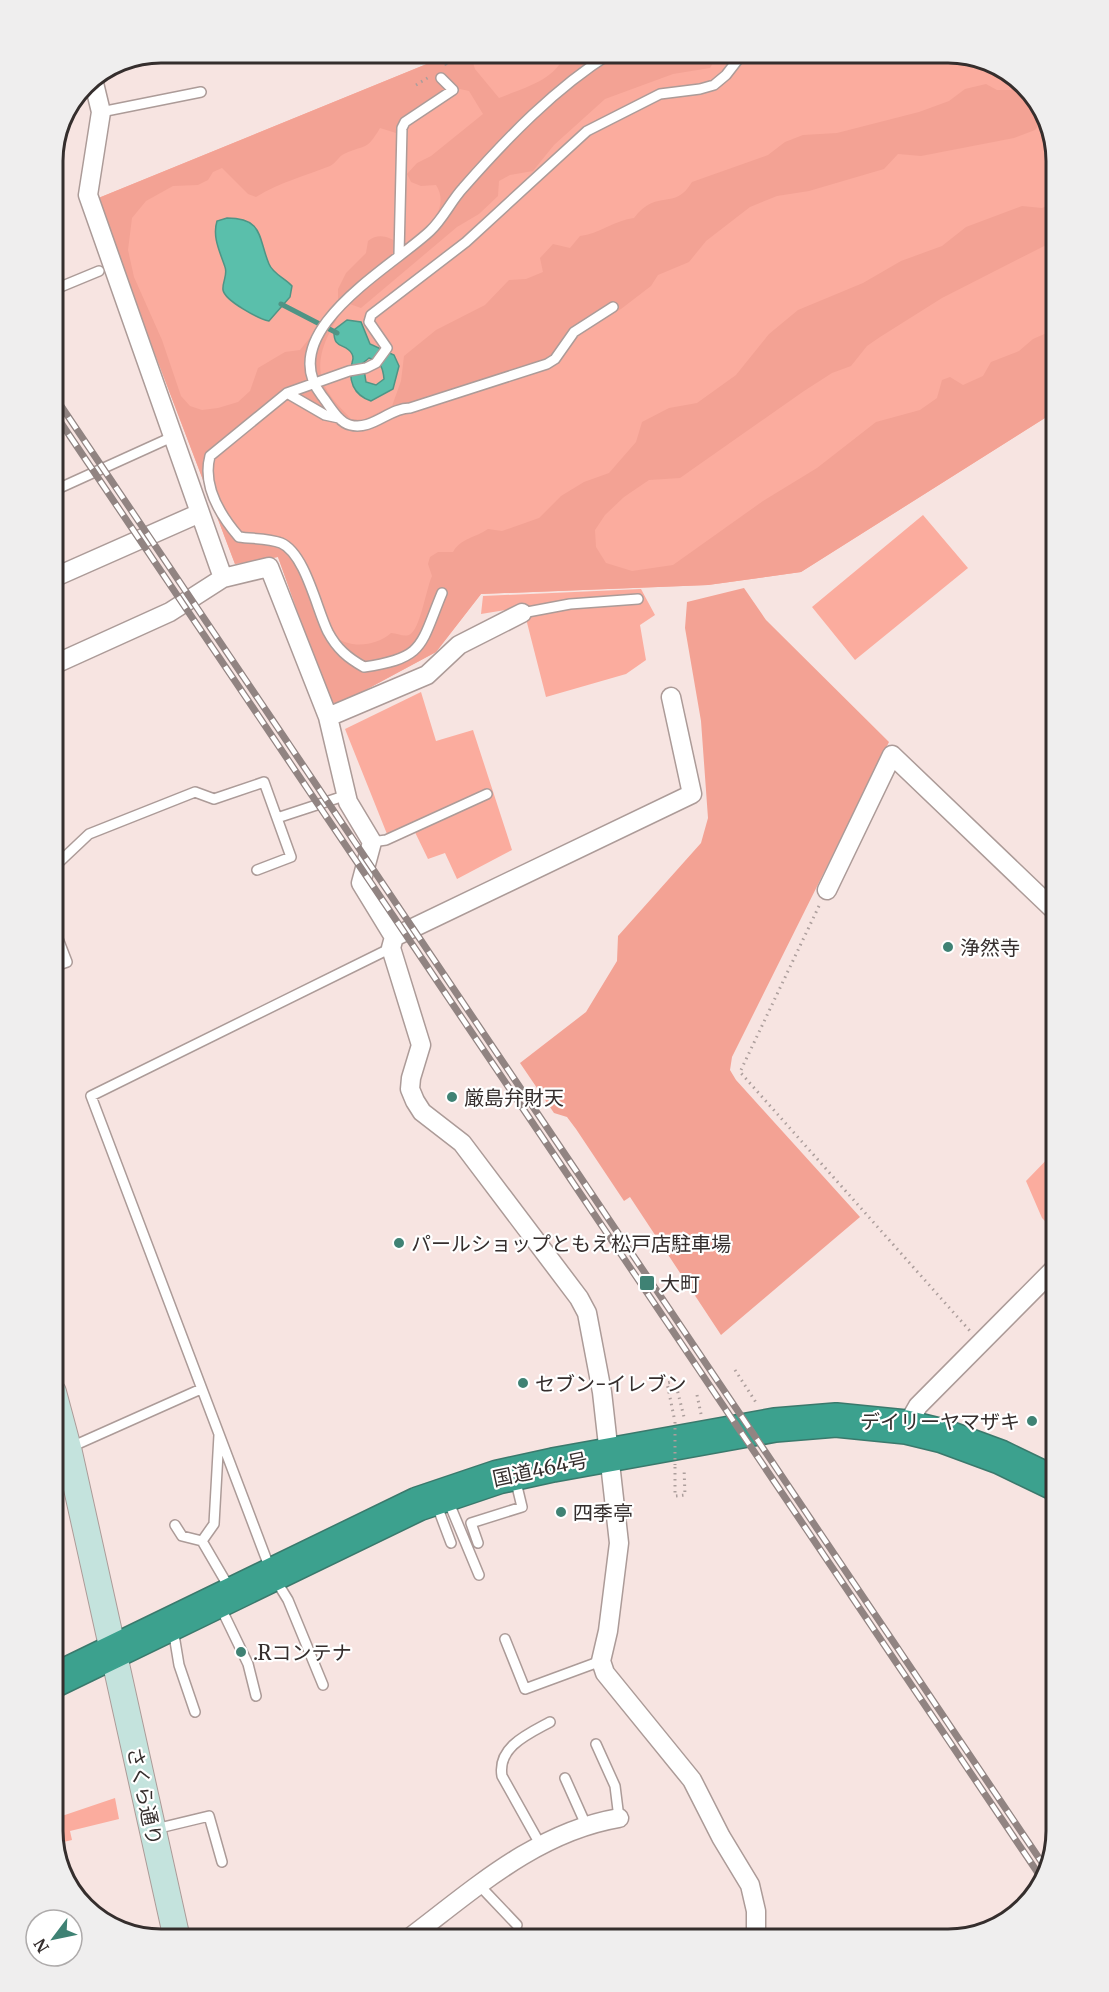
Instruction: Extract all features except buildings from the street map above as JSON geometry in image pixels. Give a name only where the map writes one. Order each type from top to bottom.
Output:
[{"type":"highway","name":"国道464号","points":[[63,1676],[366,1528],[440,1496],[514,1472],[775,1425],[837,1420],[906,1427],[943,1436],[1000,1457],[1046,1479]]},
{"type":"street","points":[[95,88],[101,112],[88,195],[223,578]]},
{"type":"street","points":[[63,574],[200,513]]},
{"type":"street","points":[[63,660],[170,612],[223,578],[269,567],[328,717],[347,795],[372,842],[362,883],[393,942],[422,1045],[411,1078],[410,1089],[415,1101],[422,1112],[462,1143],[514,1215],[579,1298],[586,1313],[602,1392],[619,1543],[608,1631],[601,1660],[614,1687],[665,1744],[692,1780],[720,1837],[750,1885],[756,1911],[756,1929]]},
{"type":"street","points":[[328,717],[426,675],[459,645],[522,613]]},
{"type":"street","points":[[393,942],[692,794],[671,697]]},
{"type":"street","points":[[827,890],[892,755],[1046,902]]},
{"type":"street","points":[[906,1427],[918,1406],[1046,1277]]},
{"type":"street","name":"さくら通り","points":[[63,1430],[175,1929]]},
{"type":"street","points":[[421,1929],[523,1853],[586,1825],[619,1818]]},
{"type":"lane","points":[[595,63],[578,74],[525,123],[462,189],[431,231],[356,288],[326,326],[312,350],[309,366],[314,385],[339,418],[349,425],[364,426],[401,408],[410,408],[533,370],[555,359],[574,332],[613,307]]},
{"type":"lane","points":[[442,593],[420,646],[407,658],[364,667],[346,657],[327,631],[316,597],[291,551],[283,543],[239,537],[224,518],[208,482],[206,470],[210,456],[287,393],[376,363],[387,348],[369,322],[371,315],[466,242],[586,131],[660,94],[714,85],[735,63]]},
{"type":"lane","points":[[399,255],[402,128],[405,123],[453,90],[441,78]]},
{"type":"lane","points":[[101,112],[201,92]]},
{"type":"lane","points":[[63,286],[99,271]]},
{"type":"lane","points":[[287,393],[325,415],[339,418]]},
{"type":"lane","points":[[63,486],[172,437]]},
{"type":"lane","points":[[522,613],[570,604],[638,599]]},
{"type":"lane","points":[[63,859],[89,834],[195,792],[214,799],[264,782],[291,857],[257,870]]},
{"type":"lane","points":[[372,842],[386,840],[487,794]]},
{"type":"lane","points":[[276,818],[347,795]]},
{"type":"lane","points":[[323,1685],[288,1600],[272,1574],[91,1096],[393,942]]},
{"type":"lane","points":[[63,952],[67,962],[63,963]]},
{"type":"lane","points":[[68,1448],[201,1389]]},
{"type":"lane","points":[[202,1541],[214,1524],[219,1430]]},
{"type":"lane","points":[[478,1543],[471,1523],[522,1507],[514,1472]]},
{"type":"lane","points":[[440,1496],[451,1543]]},
{"type":"lane","points":[[440,1496],[479,1575]]},
{"type":"lane","points":[[175,1525],[182,1536],[202,1541]]},
{"type":"lane","points":[[202,1541],[226,1598],[256,1696]]},
{"type":"lane","points":[[171,1624],[179,1665],[195,1712]]},
{"type":"lane","points":[[505,1639],[525,1689],[601,1660]]},
{"type":"lane","points":[[540,1844],[502,1776],[500,1765],[506,1752],[520,1738],[550,1722]]},
{"type":"lane","points":[[596,1744],[615,1786],[619,1818]]},
{"type":"lane","points":[[565,1778],[586,1825]]},
{"type":"lane","points":[[152,1830],[209,1816],[222,1862]]},
{"type":"lane","points":[[479,1885],[517,1925]]},
{"type":"path","points":[[827,890],[740,1072],[981,1343]]},
{"type":"path","points":[[735,1370],[762,1411]]},
{"type":"path","points":[[684,1466],[685,1495],[675,1496],[675,1422],[667,1383],[675,1381],[686,1424]]},
{"type":"path","points":[[697,1395],[703,1421]]},
{"type":"shaded area","points":[[429,63],[954,63],[967,65],[991,73],[1008,83],[1026,101],[1039,124],[1044,142],[1046,161],[1046,417],[801,572],[708,585],[481,594],[436,652],[332,708],[278,557],[235,564],[96,199]]},
{"type":"shaded area","points":[[429,63],[473,63],[475,69],[499,98],[538,82],[555,70],[560,63],[713,63],[710,68],[673,74],[605,99],[554,145],[533,171],[510,175],[499,181],[498,196],[479,214],[457,227],[361,308],[347,303],[324,345],[320,368],[322,379],[335,402],[351,419],[363,420],[392,406],[401,381],[404,356],[436,330],[485,305],[509,280],[526,279],[543,272],[540,258],[553,244],[570,248],[580,236],[634,218],[651,204],[679,196],[692,182],[768,155],[785,142],[803,135],[837,133],[919,112],[949,101],[965,89],[986,84],[997,90],[1011,90],[1013,88],[1033,112],[1039,124],[1035,130],[1014,138],[921,156],[898,154],[884,169],[809,191],[777,196],[750,207],[706,241],[689,262],[658,275],[651,286],[621,309],[574,335],[556,361],[399,412],[365,430],[347,428],[336,420],[324,417],[287,399],[224,447],[214,460],[214,486],[234,527],[246,534],[280,536],[290,542],[306,569],[333,635],[347,643],[370,643],[385,638],[391,633],[409,635],[420,618],[432,576],[428,564],[430,557],[438,552],[453,552],[464,541],[488,529],[502,531],[539,518],[561,496],[584,482],[609,473],[636,442],[642,422],[669,408],[697,403],[736,375],[769,334],[798,310],[863,283],[901,261],[942,246],[966,227],[1022,206],[1046,206],[1046,245],[942,298],[880,337],[867,346],[851,366],[832,373],[804,391],[680,478],[649,480],[624,497],[605,515],[595,530],[596,547],[606,563],[632,571],[673,565],[763,501],[817,468],[876,422],[920,410],[937,398],[942,380],[950,377],[963,385],[983,376],[991,362],[1019,351],[1033,339],[1046,333],[1046,417],[801,572],[708,585],[481,594],[436,652],[332,708],[278,557],[235,564],[96,199]],"holes":[[[460,89],[469,91],[483,114],[431,156],[417,163],[407,174],[411,182],[421,186],[436,185],[440,194],[438,212],[427,228],[404,246],[382,236],[368,241],[366,253],[346,273],[338,289],[338,303],[300,350],[285,352],[258,368],[250,391],[238,402],[202,410],[190,406],[181,396],[162,340],[134,277],[128,250],[132,218],[146,201],[173,186],[198,185],[208,180],[213,172],[222,168],[248,194],[256,197],[283,183],[330,166],[342,155],[368,144],[380,128],[396,133]]]},
{"type":"shaded area","points":[[227,218],[239,219],[254,226],[261,238],[271,267],[292,286],[290,297],[269,321],[236,304],[223,290],[226,270],[215,233],[217,221]]},
{"type":"shaded area","points":[[347,320],[361,322],[370,344],[394,355],[399,366],[393,389],[371,401],[356,391],[351,375],[353,355],[347,348],[338,344],[334,337],[334,330]],"holes":[[[369,358],[381,366],[384,375],[384,379],[376,385],[366,382],[363,363]]]},
{"type":"shaded area","points":[[923,515],[968,568],[855,660],[812,607]]},
{"type":"shaded area","points":[[744,588],[766,620],[889,742],[732,1057],[730,1070],[736,1080],[860,1217],[721,1335],[630,1197],[624,1201],[567,1117],[554,1113],[520,1063],[586,1012],[617,961],[618,936],[701,843],[708,818],[701,721],[685,628],[687,602]]},
{"type":"shaded area","points":[[641,589],[655,615],[640,625],[646,660],[626,674],[546,697],[523,607],[481,614],[483,596]]},
{"type":"shaded area","points":[[421,692],[436,741],[473,730],[512,850],[457,879],[445,853],[428,859],[411,824],[387,834],[345,729]]},
{"type":"shaded area","points":[[1046,1160],[1046,1222],[1042,1218],[1026,1181]]},
{"type":"shaded area","points":[[115,1798],[119,1819],[70,1831],[72,1840],[64,1842],[63,1816]]},
{"type":"waterway","points":[[281,304],[337,333]]},
{"type":"railway","points":[[63,409],[1041,1861]]},
{"type":"railway","points":[[63,426],[1037,1872]]},
{"type":"place","name":"浄然寺","points":[[948,947]]},
{"type":"place","name":"厳島弁財天","points":[[452,1097]]},
{"type":"place","name":"パールショップともえ松戸店駐車場","points":[[399,1243]]},
{"type":"place","name":"大町","points":[[647,1283]]},
{"type":"place","name":"セブン-イレブン","points":[[523,1383]]},
{"type":"place","name":"デイリーヤマザキ","points":[[1032,1421]]},
{"type":"place","name":"四季亭","points":[[561,1512]]},
{"type":"place","name":".Rコンテナ","points":[[241,1652]]}]
